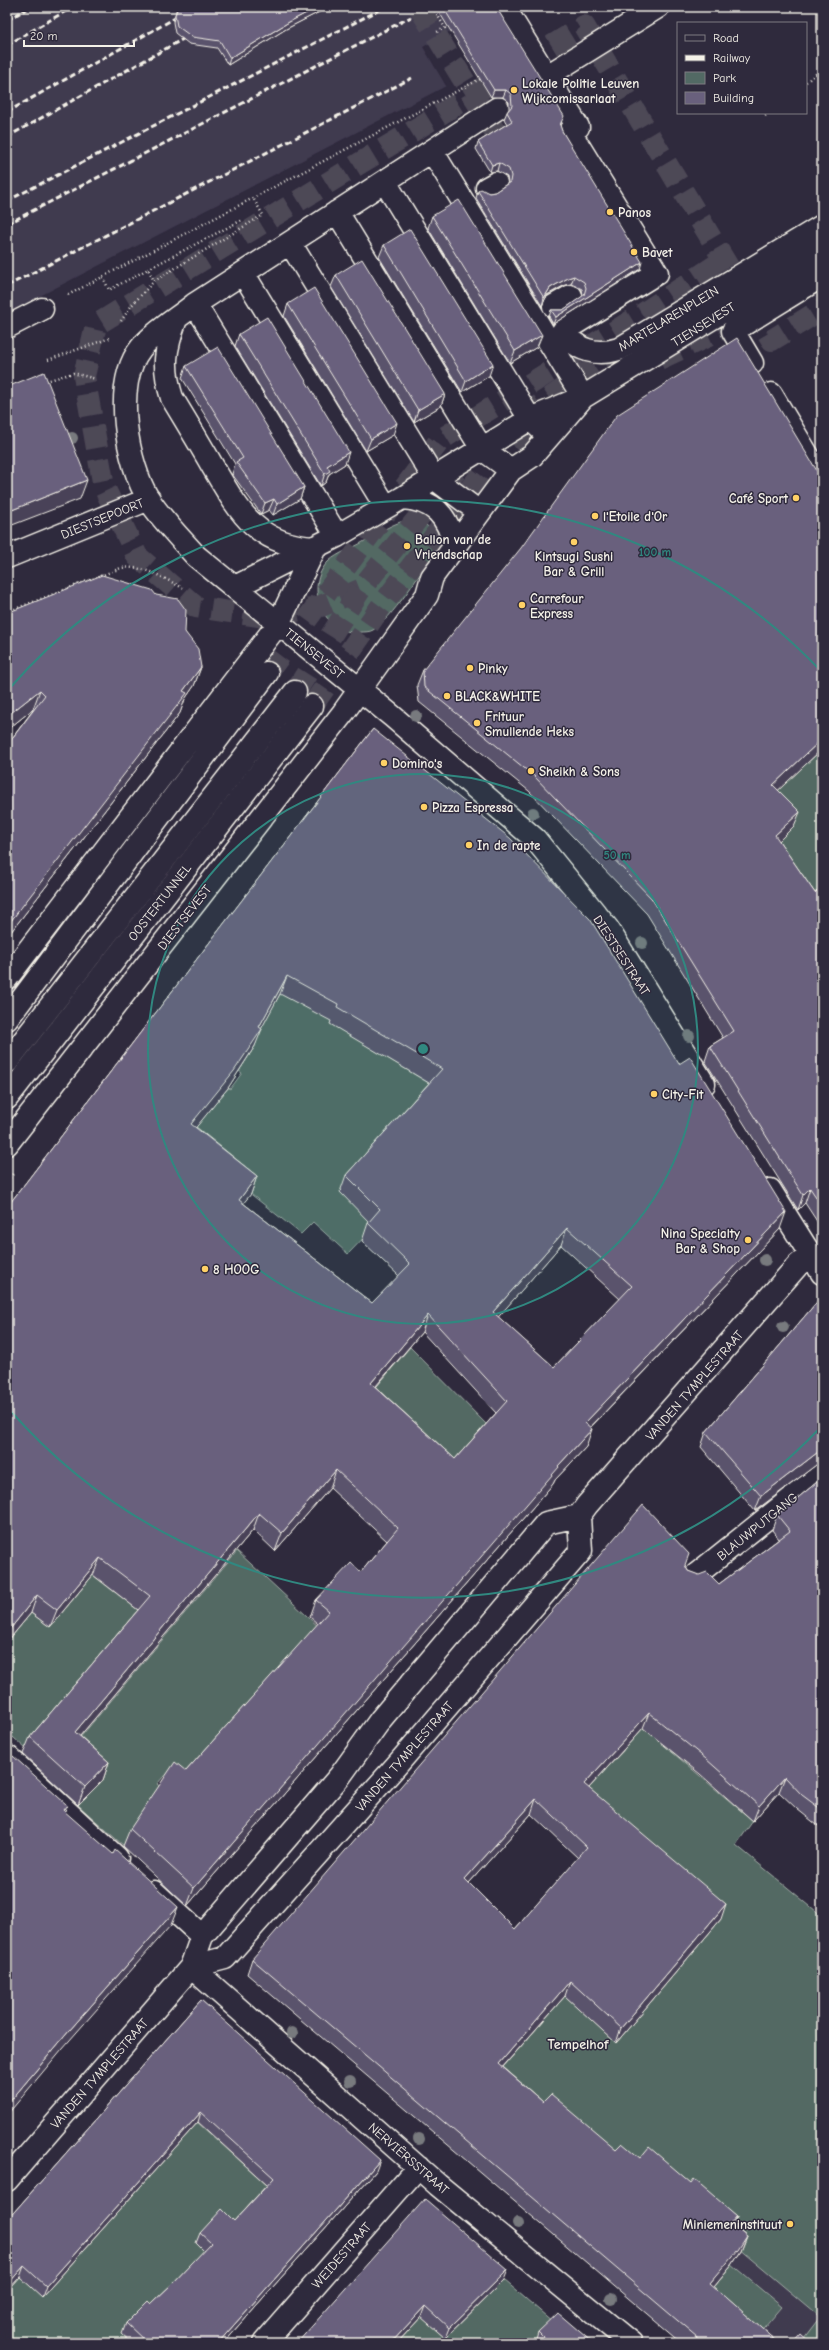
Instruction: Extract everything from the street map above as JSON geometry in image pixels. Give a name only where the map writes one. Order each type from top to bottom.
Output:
[{"type":"street","name":"MARTELARENPLEIN","points":[[504,7],[578,127],[570,132],[657,273],[563,331],[582,349],[600,353],[619,349],[822,226]]},
{"type":"street","points":[[547,76],[658,7]]},
{"type":"street","points":[[149,499],[132,456],[127,433],[126,394],[133,362],[141,349],[196,304],[498,108]]},
{"type":"street","points":[[432,151],[583,397]]},
{"type":"street","points":[[385,182],[530,419],[548,435]]},
{"type":"street","points":[[337,212],[482,449],[511,470]]},
{"type":"street","points":[[290,243],[434,478],[479,512]]},
{"type":"street","name":"TIENSEVEST","points":[[583,397],[548,435],[532,456],[511,470],[479,512],[432,577],[427,595],[360,690],[278,624],[315,548],[394,503],[530,419],[583,397],[619,376],[822,251]]},
{"type":"street","points":[[243,273],[394,503],[418,501],[433,507],[449,527],[454,546]]},
{"type":"street","points":[[822,276],[733,331],[822,479]]},
{"type":"street","points":[[196,304],[337,536]]},
{"type":"street","points":[[7,327],[42,309]]},
{"type":"street","points":[[176,319],[165,353],[167,383],[172,398],[239,510],[258,529],[271,537],[297,547],[315,548]]},
{"type":"street","name":"DIESTSEPOORT","points":[[7,557],[149,499],[169,526],[196,556],[278,624]]},
{"type":"street","points":[[235,587],[315,548]]},
{"type":"street","points":[[7,978],[278,624]]},
{"type":"street","points":[[7,1019],[267,673]]},
{"type":"street","name":"DIESTSESTRAAT","points":[[360,690],[535,839],[608,929],[713,1099]]},
{"type":"street","name":"DIESTSEVEST","points":[[7,1144],[360,690]]},
{"type":"street","name":"OOSTERTUNNEL","points":[[7,1062],[304,699],[7,1098]]},
{"type":"street","points":[[759,1173],[822,1274]]},
{"type":"street","name":"VANDEN TYMPLESTRAAT","points":[[7,2180],[191,1967],[202,1936],[340,1776],[380,1719],[546,1523],[579,1516],[798,1265],[810,1255]]},
{"type":"street","name":"BLAUWPUTGANG","points":[[692,1578],[822,1474]]},
{"type":"street","name":"VANDEN TYMPLESTRAAT","points":[[191,1967],[226,1958],[396,1766],[581,1551],[579,1516]]},
{"type":"street","points":[[8,1757],[202,1936]]},
{"type":"street","name":"NERVIËRSSTRAAT","points":[[191,1967],[418,2167],[631,2343]]},
{"type":"street","name":"WEIDESTRAAT","points":[[264,2343],[418,2167]]},
{"type":"path","points":[[433,7],[445,28],[437,32]]},
{"type":"path","points":[[807,81],[822,69]]},
{"type":"path","points":[[42,309],[452,95],[486,75]]},
{"type":"path","points":[[148,269],[154,281],[263,215],[253,198]]},
{"type":"path","points":[[103,277],[109,290],[242,220]]},
{"type":"path","points":[[48,360],[112,338]]},
{"type":"path","points":[[44,382],[73,373],[99,379]]},
{"type":"path","points":[[7,612],[121,568],[138,567],[148,570],[186,589]]},
{"type":"shaded area","points":[[7,7],[491,7],[423,47],[446,86],[7,313]]},
{"type":"shaded area","points":[[775,2197],[822,2319],[800,2343],[752,2343],[782,2307],[732,2265]]},
{"type":"green space","points":[[412,519],[425,524],[432,531],[435,541],[434,555],[397,606],[373,630],[365,632],[348,631],[337,627],[327,618],[321,608],[317,583],[321,571],[329,561],[337,556],[393,525]]},
{"type":"green space","points":[[822,749],[822,926],[770,850],[768,800]]},
{"type":"green space","points":[[358,973],[331,1024],[435,1087],[374,1227],[348,1254],[313,1222],[301,1234],[160,1122],[211,1077],[230,1089],[242,1073],[239,1071],[255,1046],[253,1044],[266,1020],[273,990]]},
{"type":"green space","points":[[410,1347],[491,1429],[448,1477],[365,1400]]},
{"type":"green space","points":[[237,1551],[321,1629],[180,1788],[164,1776],[157,1784],[172,1797],[143,1863],[78,1805],[78,1740]]},
{"type":"green space","points":[[86,1570],[143,1614],[27,1750],[13,1737],[7,1744],[7,1637],[28,1611],[50,1627]]},
{"type":"green space","points":[[632,1718],[753,1821],[736,1845],[822,1916],[822,2343],[800,2343],[820,2317],[726,2238],[635,2173],[505,2089],[421,1914],[526,1960],[611,2038],[565,1787],[604,1771],[623,1751]]},
{"type":"green space","points":[[197,2122],[270,2188],[231,2232],[196,2243],[224,2270],[132,2343],[7,2343],[7,2291],[20,2277],[42,2296]]},
{"type":"green space","points":[[732,2265],[782,2307],[753,2341],[704,2299]]},
{"type":"green space","points":[[504,2280],[554,2323],[535,2343],[396,2343],[421,2316],[445,2338]]},
{"type":"building","points":[[178,7],[318,7],[289,22],[230,58],[220,41],[192,37],[177,26],[175,15]]},
{"type":"building","points":[[443,7],[496,7],[564,116],[560,125],[562,131],[642,262],[556,317],[551,310],[563,310],[584,295],[586,288],[584,282],[574,276],[568,278],[550,288],[544,298],[478,191],[481,189],[489,193],[495,192],[510,182],[511,176],[509,169],[499,163],[492,165],[478,142],[512,121],[507,112],[512,106],[511,94],[506,90],[494,90]]},
{"type":"building","points":[[459,200],[542,335],[515,351],[432,216]]},
{"type":"building","points":[[410,229],[493,364],[466,381],[384,245]]},
{"type":"building","points":[[362,259],[445,394],[418,410],[336,275]]},
{"type":"building","points":[[314,288],[397,423],[371,439],[288,304]]},
{"type":"building","points":[[267,317],[349,452],[327,466],[330,471],[325,474],[239,334]]},
{"type":"building","points":[[737,338],[817,471],[822,474],[822,739],[773,785],[800,812],[775,835],[815,893],[822,886],[822,1206],[810,1188],[803,1195],[710,1046],[734,1031],[652,899],[534,776],[424,687],[423,670],[521,548],[617,415]]},
{"type":"building","points":[[218,347],[304,487],[277,504],[274,499],[265,503],[236,462],[243,458],[186,366]]},
{"type":"building","points":[[44,372],[87,480],[7,512],[7,387]]},
{"type":"building","points":[[102,575],[152,590],[156,595],[178,599],[186,610],[185,632],[198,649],[201,667],[183,691],[187,693],[7,926],[7,745],[45,695],[40,690],[7,716],[7,613]]},
{"type":"building","points":[[373,729],[510,838],[590,919],[679,1064],[690,1057],[786,1212],[585,1423],[592,1429],[558,1466],[559,1467],[194,1888],[130,1829],[175,1762],[186,1771],[329,1611],[316,1600],[351,1563],[361,1572],[398,1528],[336,1470],[282,1533],[259,1513],[75,1732],[109,1762],[85,1787],[30,1737],[150,1596],[100,1558],[57,1610],[37,1595],[7,1633],[7,1207]],"holes":[[[287,976],[338,1004],[337,1007],[442,1069],[346,1175],[380,1209],[368,1223],[410,1264],[372,1303],[239,1200],[257,1176],[191,1124],[234,1071],[262,1029],[259,1027]],[[567,1228],[632,1286],[554,1367],[493,1312]],[[428,1315],[507,1401],[455,1459],[371,1383]]]},
{"type":"building","points":[[822,1296],[822,1449],[761,1496],[706,1432]]},
{"type":"building","points":[[822,1478],[822,1810],[802,1795],[785,1777],[759,1806],[706,1759],[649,1713],[584,1784],[726,1904],[621,2028],[570,1981],[499,2064],[543,2102],[551,2094],[616,2149],[622,2143],[640,2158],[649,2147],[691,2183],[694,2179],[737,2216],[731,2223],[747,2236],[738,2250],[710,2283],[778,2343],[704,2343],[252,1959],[643,1505],[689,1554],[685,1565],[688,1571],[699,1575],[707,1572],[719,1584],[790,1531],[777,1515]],"holes":[[[536,1799],[587,1847],[515,1929],[465,1879]]]},
{"type":"building","points":[[13,1756],[67,1805],[63,1810],[113,1854],[115,1850],[178,1907],[69,2031],[7,2105],[7,1763]]},
{"type":"building","points":[[201,2000],[380,2160],[218,2343],[147,2343],[126,2323],[148,2301],[151,2304],[211,2243],[200,2233],[222,2209],[234,2221],[274,2178],[201,2112],[46,2286],[24,2266],[7,2285],[7,2220]]},
{"type":"building","points":[[425,2199],[508,2270],[449,2328],[425,2306],[391,2343],[297,2343]]},
{"type":"building","points":[[558,2313],[593,2343],[541,2343],[545,2339],[538,2332]]},
{"type":"building","points":[[801,2334],[811,2343],[793,2343]]},
{"type":"tunnel","points":[[419,7],[510,156]]},
{"type":"tunnel","points":[[360,590],[321,606],[265,617],[196,607],[137,556],[104,487],[84,376],[96,325],[584,26],[772,340],[822,309]]},
{"type":"tunnel","points":[[267,673],[440,440],[644,313],[724,260]]},
{"type":"tunnel","points":[[659,359],[749,317]]},
{"type":"tunnel","points":[[522,417],[626,346]]},
{"type":"tunnel","points":[[312,706],[380,608],[484,471],[557,422]]},
{"type":"tunnel","points":[[295,692],[360,590],[456,471]]},
{"type":"railway","points":[[7,20],[30,7]]},
{"type":"railway","points":[[7,45],[73,7]]},
{"type":"railway","points":[[7,112],[195,7]]},
{"type":"railway","points":[[7,201],[385,7]]},
{"type":"railway","points":[[7,224],[411,17]]},
{"type":"railway","points":[[7,137],[192,34]]},
{"type":"railway","points":[[7,286],[412,78]]},
{"type":"place","name":"Lokale Politie Leuven Wijkcomissariaat","points":[[514,90]]},
{"type":"place","name":"Panos","points":[[610,212]]},
{"type":"place","name":"Bavet","points":[[634,252]]},
{"type":"place","name":"Café Sport","points":[[796,498]]},
{"type":"place","name":"l'Etoile d'Or","points":[[595,516]]},
{"type":"place","name":"Kintsugi Sushi Bar & Grill","points":[[574,542]]},
{"type":"place","name":"Ballon van de Vriendschap","points":[[407,546]]},
{"type":"place","name":"Carrefour Express","points":[[522,605]]},
{"type":"place","name":"Pinky","points":[[470,668]]},
{"type":"place","name":"BLACK&WHITE","points":[[447,696]]},
{"type":"place","name":"Frituur Smullende Heks","points":[[477,723]]},
{"type":"place","name":"Domino's","points":[[384,763]]},
{"type":"place","name":"Sheikh & Sons","points":[[531,771]]},
{"type":"place","name":"Pizza Espressa","points":[[424,807]]},
{"type":"place","name":"In de rapte","points":[[469,845]]},
{"type":"place","name":"City-Fit","points":[[654,1094]]},
{"type":"place","name":"Nina Specialty Bar & Shop","points":[[748,1240]]},
{"type":"place","name":"8 HOOG","points":[[205,1269]]},
{"type":"place","name":"Miniemeninstituut","points":[[790,2224]]},
{"type":"district","name":"Tempelhof","points":[[578,2044]]}]
